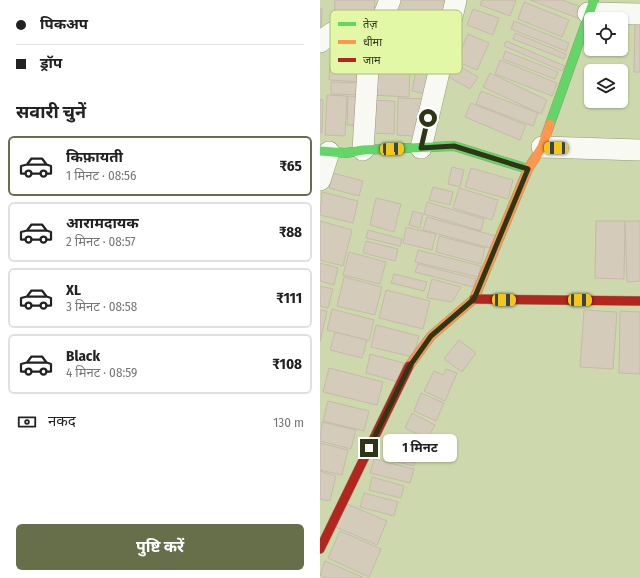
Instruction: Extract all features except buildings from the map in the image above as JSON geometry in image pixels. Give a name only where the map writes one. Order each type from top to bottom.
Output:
[{"type":"street","points":[[386,10],[390,0]]},
{"type":"street","points":[[454,10],[456,0]]},
{"type":"street","points":[[320,548],[409,367],[431,336],[474,299],[528,169],[542,147],[591,7],[640,14]]},
{"type":"street","points":[[320,42],[330,34]]},
{"type":"street","points":[[363,150],[368,74]]},
{"type":"street","points":[[421,148],[438,74]]},
{"type":"street","points":[[320,180],[325,152],[346,153],[363,150],[454,146],[528,169]]},
{"type":"street","points":[[542,147],[640,150]]},
{"type":"street","points":[[474,299],[640,301]]},
{"type":"traffic: fast","points":[[550,124],[594,0]]},
{"type":"traffic: fast","points":[[320,151],[346,153],[363,150],[454,146],[528,169]]},
{"type":"traffic: slow","points":[[409,366],[431,336],[474,299],[528,169],[542,147],[550,124]]},
{"type":"traffic: jam","points":[[474,299],[640,301]]},
{"type":"traffic: jam","points":[[320,549],[409,366]]},
{"type":"route","points":[[369,448],[409,367],[431,336],[474,299],[528,169],[454,146],[421,148],[428,118]]}]
